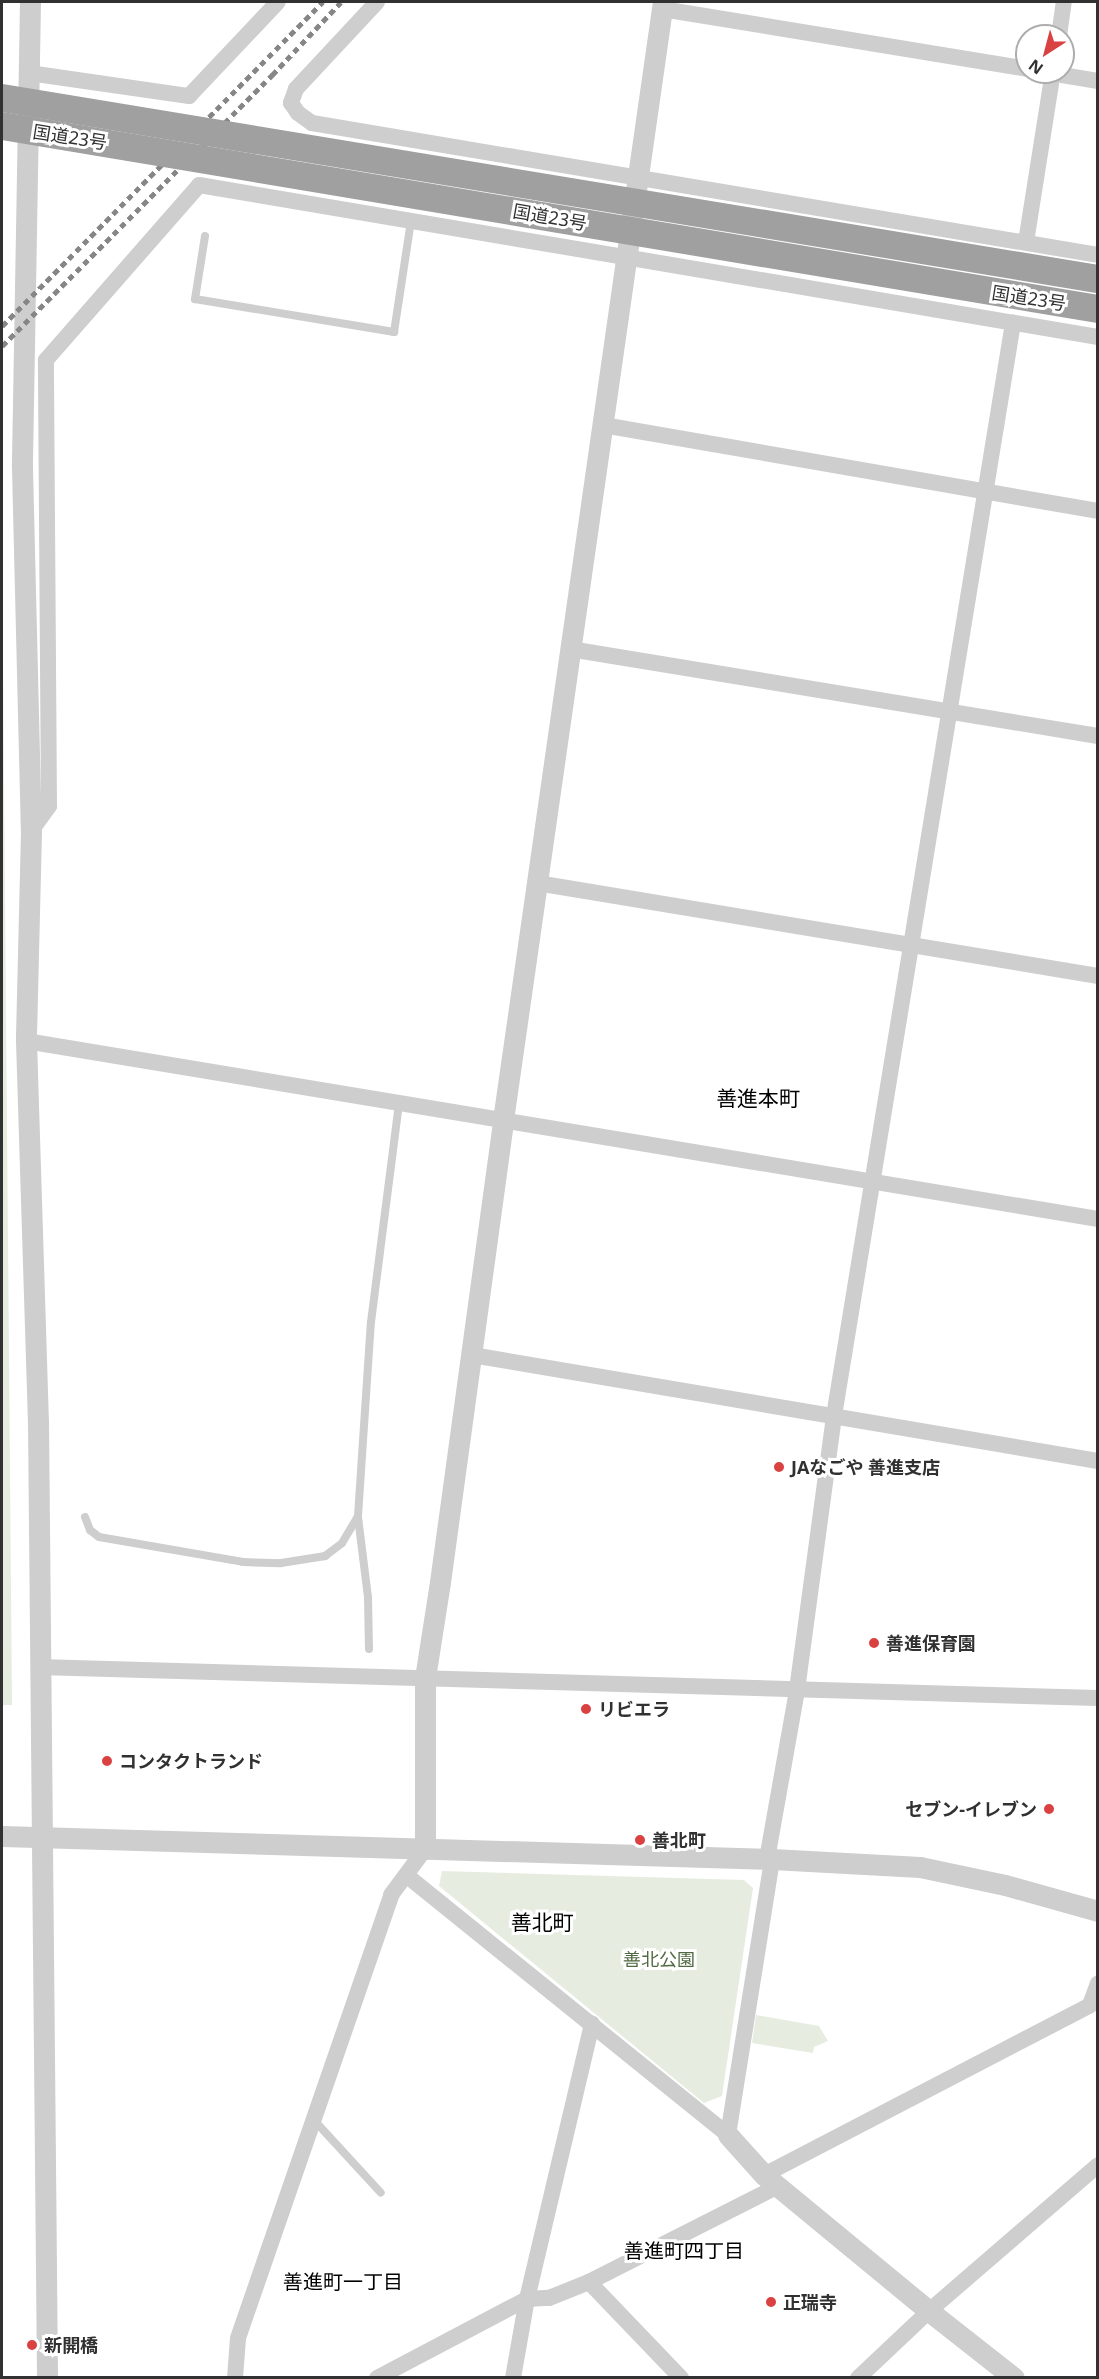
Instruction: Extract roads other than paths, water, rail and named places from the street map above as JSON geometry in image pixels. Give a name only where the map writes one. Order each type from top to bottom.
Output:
[{"type":"highway","name":"国道23号","points":[[2,98],[1098,279]]},
{"type":"highway","name":"国道23号","points":[[2,126],[1098,309]]},
{"type":"street","points":[[30,2],[22,468],[31,831],[26,1041],[38,1420],[47,2378]]},
{"type":"street","points":[[29,74],[189,96],[278,2]]},
{"type":"street","points":[[377,2],[296,90],[291,103],[298,113],[312,123],[1098,255]]},
{"type":"street","points":[[1061,24],[1064,2]]},
{"type":"street","points":[[235,2378],[238,2338],[391,1895],[425,1849],[424,1678],[472,1355],[503,1120],[663,5],[1015,67]]},
{"type":"street","points":[[1075,77],[1098,81]]},
{"type":"street","points":[[1026,242],[1048,84]]},
{"type":"street","points":[[31,831],[49,806],[46,360],[199,185],[1098,338]]},
{"type":"street","points":[[728,2135],[797,1690],[834,1416],[913,945],[1013,323]]},
{"type":"street","points":[[603,425],[1098,511]]},
{"type":"street","points":[[570,649],[1098,736]]},
{"type":"street","points":[[537,883],[1098,976]]},
{"type":"street","points":[[26,1041],[1098,1219]]},
{"type":"street","points":[[472,1355],[1098,1461]]},
{"type":"street","points":[[39,1667],[1098,1698]]},
{"type":"street","points":[[2,1836],[769,1859],[920,1867],[1005,1885],[1098,1911]]},
{"type":"street","points":[[406,1875],[728,2135],[771,2180],[928,2311],[1014,2378]]},
{"type":"street","points":[[377,2378],[527,2299],[549,2298],[589,2282],[1090,2005],[1098,1983]]},
{"type":"street","points":[[513,2378],[527,2299],[592,2024]]},
{"type":"street","points":[[858,2378],[928,2311],[1098,2165]]},
{"type":"street","points":[[589,2282],[681,2378]]},
{"type":"lane","points":[[205,236],[195,299],[394,332],[411,221]]},
{"type":"lane","points":[[369,1649],[368,1597],[358,1516],[372,1322],[399,1103]]},
{"type":"lane","points":[[85,1517],[90,1530],[99,1537],[243,1562],[281,1563],[325,1556],[333,1552],[358,1516]]},
{"type":"lane","points":[[313,2119],[381,2193]]},
{"type":"railway","points":[[2,326],[323,2]]},
{"type":"railway","points":[[2,346],[272,75],[341,2]]},
{"type":"place","name":"JAなごや 善進支店","points":[[779,1467]]},
{"type":"place","name":"善進保育園","points":[[874,1643]]},
{"type":"place","name":"リビエラ","points":[[586,1709]]},
{"type":"place","name":"コンタクトランド","points":[[107,1761]]},
{"type":"place","name":"セブン-イレブン","points":[[1049,1809]]},
{"type":"place","name":"善北町","points":[[640,1840]]},
{"type":"place","name":"正瑞寺","points":[[771,2302]]},
{"type":"place","name":"新開橋","points":[[32,2345]]},
{"type":"district","name":"善進本町","points":[[758,1098]]},
{"type":"district","name":"善北町","points":[[542,1922]]},
{"type":"district","name":"善進町四丁目","points":[[684,2250]]},
{"type":"district","name":"善進町一丁目","points":[[343,2281]]},
{"type":"park label","name":"善北公園","points":[[659,1959]]}]
